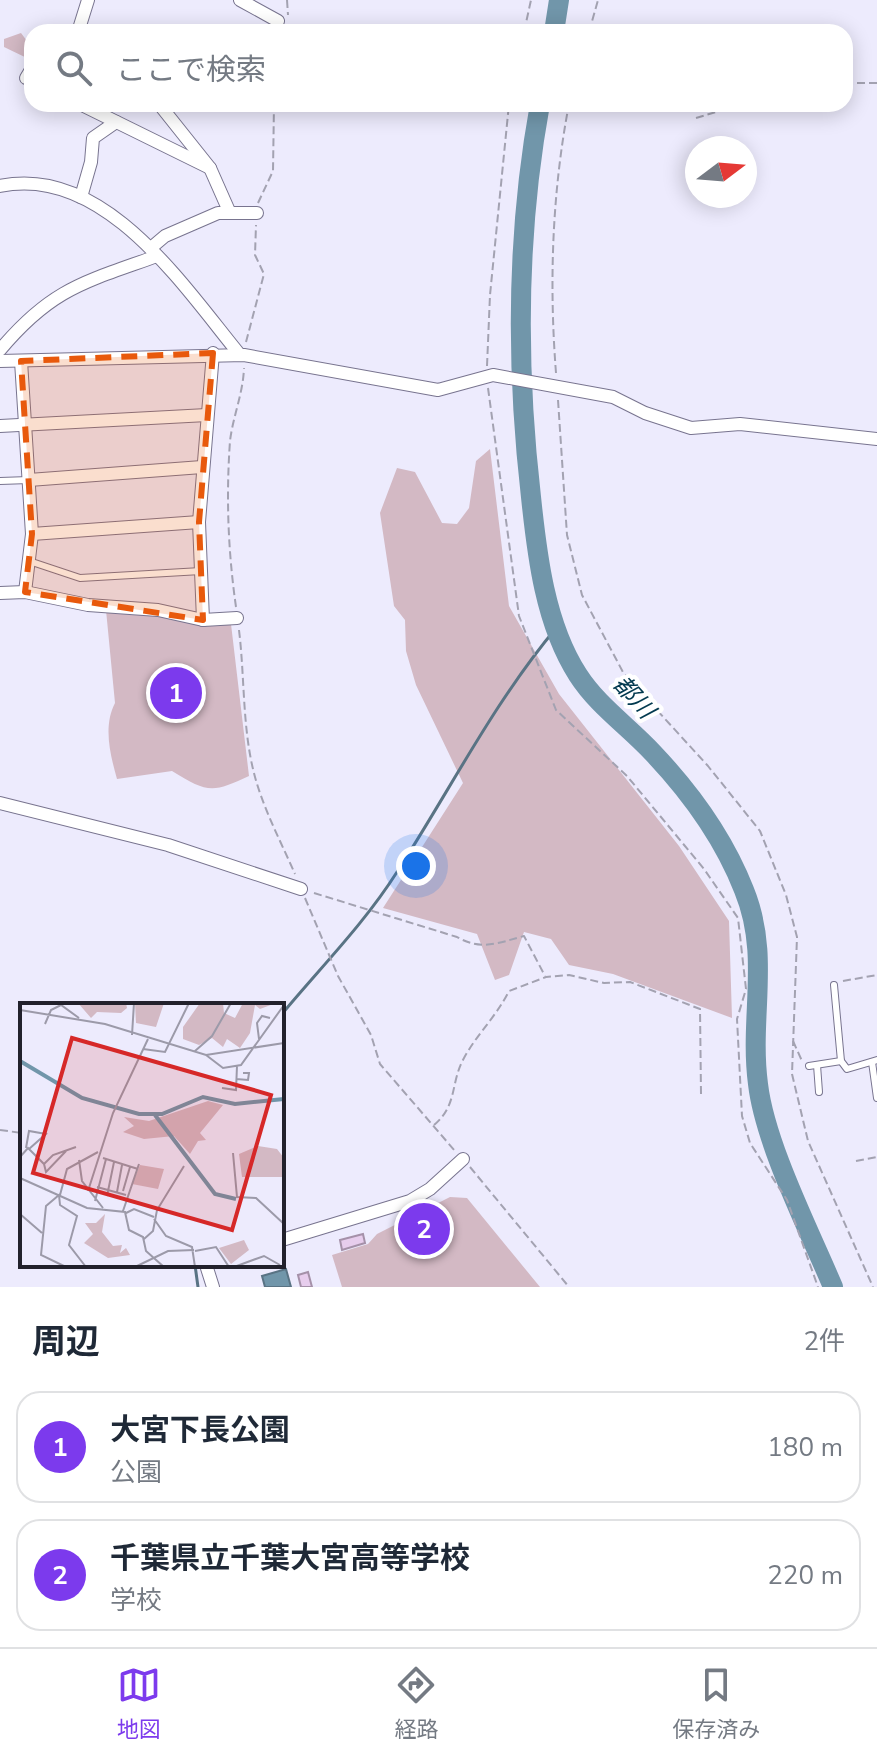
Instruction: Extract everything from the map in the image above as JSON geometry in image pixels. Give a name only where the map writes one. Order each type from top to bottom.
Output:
[{"type":"street","points":[[80,24],[88,0]]},
{"type":"street","points":[[240,0],[278,21]]},
{"type":"street","points":[[96,112],[210,168]]},
{"type":"street","points":[[165,112],[210,168],[229,211]]},
{"type":"street","points":[[81,197],[91,162],[93,138],[116,122]]},
{"type":"street","points":[[0,186],[27,184],[81,197],[155,252],[242,355]]},
{"type":"street","points":[[0,350],[25,320],[51,298],[155,252],[165,236],[229,211],[257,213]]},
{"type":"street","points":[[0,361],[213,353],[242,355],[438,390],[490,376],[613,397],[645,413],[691,428],[740,424],[877,439]]},
{"type":"street","points":[[203,620],[199,522],[213,353]]},
{"type":"street","points":[[21,361],[32,534],[25,592]]},
{"type":"street","points":[[0,426],[207,415]]},
{"type":"street","points":[[29,480],[202,467]]},
{"type":"street","points":[[32,534],[199,522]]},
{"type":"street","points":[[0,593],[25,592],[88,605],[158,610],[203,620],[237,618]]},
{"type":"street","points":[[0,803],[168,845],[301,889]]},
{"type":"street","points":[[284,1239],[410,1201],[430,1189],[463,1159]]},
{"type":"street","points":[[207,1267],[213,1287]]},
{"type":"lane","points":[[0,481],[29,480]]},
{"type":"lane","points":[[29,561],[80,578],[201,571]]},
{"type":"lane","points":[[834,985],[841,1061],[847,1069],[874,1061],[877,1098]]},
{"type":"lane","points":[[819,1092],[813,1066],[841,1061]]},
{"type":"path","points":[[526,24],[531,0]]},
{"type":"path","points":[[591,24],[598,0]]},
{"type":"path","points":[[853,83],[877,83]]},
{"type":"path","points":[[242,355],[264,274],[255,255],[257,213],[259,195],[273,171],[274,112]]},
{"type":"path","points":[[508,112],[490,295],[490,376],[519,616],[556,710],[627,776],[704,869],[738,918],[746,989],[737,1019],[742,1116],[750,1143],[787,1200],[818,1287]]},
{"type":"path","points":[[567,112],[557,167],[553,342],[567,535],[582,595],[624,674],[708,766],[760,831],[786,895],[797,937],[792,1074],[808,1141],[873,1287]]},
{"type":"path","points":[[696,118],[716,112]]},
{"type":"path","points":[[301,889],[457,937],[472,946],[486,947],[524,936],[546,977]]},
{"type":"path","points":[[301,889],[338,976],[371,1035],[380,1064],[492,1190],[569,1287]]},
{"type":"path","points":[[433,1126],[447,1113],[463,1059],[496,1017],[509,991],[546,977],[569,975],[604,983],[630,982],[700,1009],[701,1094]]},
{"type":"path","points":[[834,985],[877,975]]},
{"type":"path","points":[[793,1040],[804,1065],[813,1066]]},
{"type":"path","points":[[0,1130],[20,1133]]},
{"type":"path","points":[[856,1161],[877,1157]]},
{"type":"highlighted area","points":[[213,353],[199,522],[203,620],[25,592],[32,534],[21,361]]},
{"type":"shaded area","points":[[21,33],[24,37],[24,57],[4,47],[4,39]]},
{"type":"shaded area","points":[[490,449],[509,606],[559,694],[679,846],[729,921],[732,1018],[613,974],[569,965],[551,939],[524,932],[509,975],[495,980],[477,934],[383,908],[463,783],[416,685],[406,651],[405,620],[394,606],[380,513],[397,468],[415,472],[442,523],[457,524],[469,508],[476,461]]},
{"type":"shaded area","points":[[106,610],[154,612],[196,625],[231,624],[249,776],[218,788],[202,787],[172,771],[117,779],[109,740],[109,721],[115,703]]},
{"type":"shaded area","points":[[450,1197],[467,1198],[540,1287],[342,1287],[332,1255],[368,1244],[377,1234]]},
{"type":"water","points":[[286,1269],[291,1287],[265,1287],[262,1276]]},
{"type":"building","points":[[363,1234],[365,1243],[342,1250],[340,1240]]},
{"type":"building","points":[[308,1272],[312,1287],[301,1287],[298,1275]]},
{"type":"waterway","name":"都川","points":[[555,24],[559,0]]},
{"type":"waterway","name":"都川","points":[[539,112],[526,202],[521,350],[526,448],[544,589],[558,634],[578,675],[693,800],[727,853],[744,890],[752,914],[758,962],[756,1059],[762,1108],[789,1187],[833,1287]]},
{"type":"waterway","points":[[284,1012],[384,891],[513,685],[557,627]]},
{"type":"waterway","points":[[195,1267],[198,1287]]},
{"type":"place","name":"大宮下長公園","points":[[176,693]]},
{"type":"place","name":"千葉県立千葉大宮高等学校","points":[[424,1229]]}]
